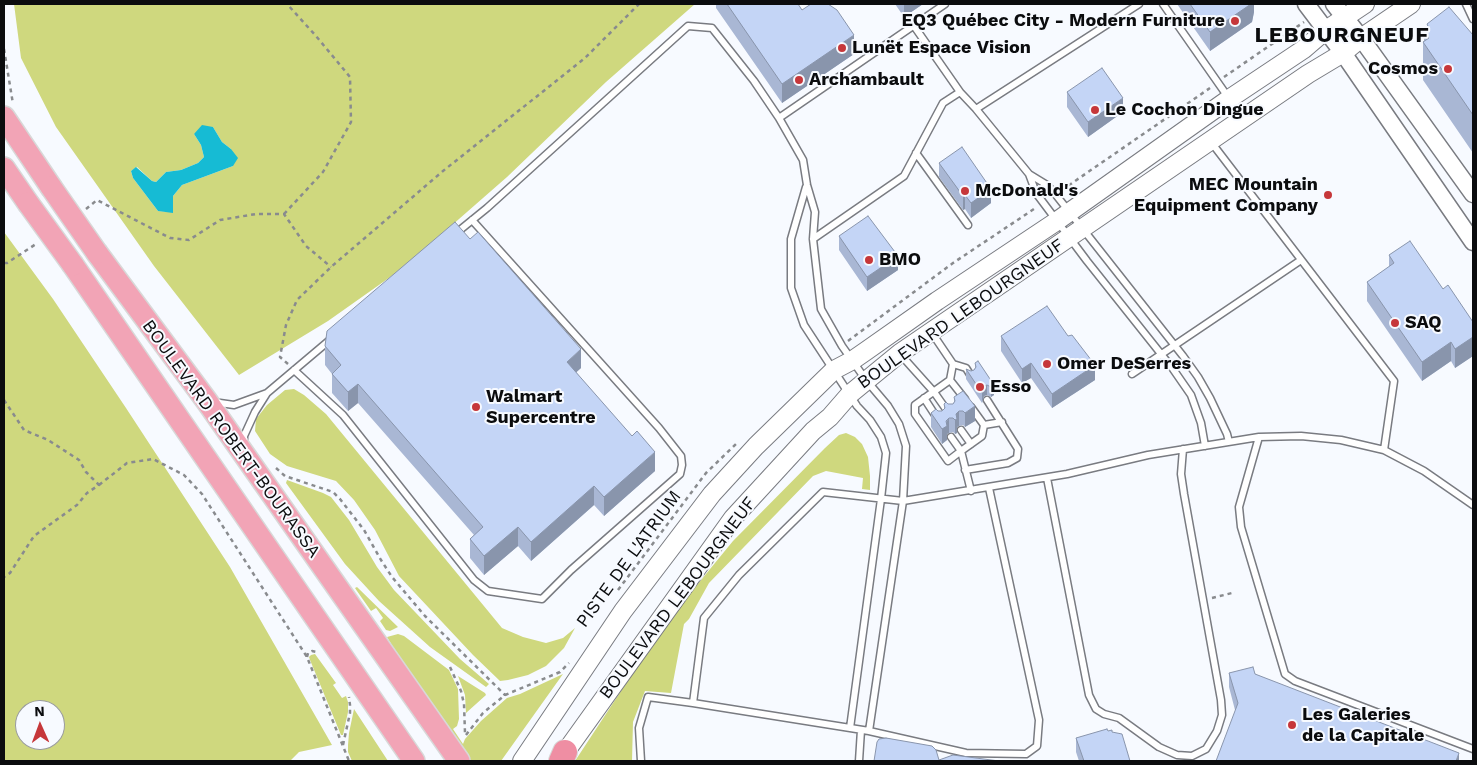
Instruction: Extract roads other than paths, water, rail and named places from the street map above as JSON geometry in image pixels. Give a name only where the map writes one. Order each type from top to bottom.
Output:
[{"type":"highway","name":"BOULEVARD ROBERT-BOURASSA","points":[[9,114],[51,187],[97,253],[206,400],[459,761]]},
{"type":"highway","name":"BOULEVARD ROBERT-BOURASSA","points":[[4,168],[73,265],[414,761]]},
{"type":"main road","name":"BOULEVARD LEBOURGNEUF","points":[[522,761],[623,610],[712,494],[756,446],[834,370],[853,360],[1063,216],[1229,99],[1304,49],[1326,30],[1365,4]]},
{"type":"main road","name":"BOULEVARD LEBOURGNEUF","points":[[561,758],[733,518],[813,431],[830,417],[850,394],[900,353],[1308,74],[1343,53],[1361,38],[1411,4]]},
{"type":"street","points":[[1306,4],[1343,53],[1473,242]]},
{"type":"street","points":[[1334,4],[1361,38],[1473,194]]},
{"type":"lane","points":[[779,118],[945,4]]},
{"type":"lane","points":[[976,109],[1139,4]]},
{"type":"lane","points":[[1163,4],[1229,99]]},
{"type":"lane","points":[[1466,4],[1473,19]]},
{"type":"lane","points":[[450,239],[688,26],[712,28],[754,81],[779,118],[803,160],[806,185],[815,212],[813,239],[821,309],[842,346],[866,380],[888,406],[898,424],[906,446],[903,501],[869,731]]},
{"type":"lane","points":[[914,26],[960,92],[1029,174],[1036,193],[1063,216],[1076,233],[1087,261],[1191,395],[1201,423],[1205,446]]},
{"type":"lane","points":[[813,239],[904,176],[943,104],[960,92]]},
{"type":"lane","points":[[1210,141],[1394,381],[1384,450]]},
{"type":"lane","points":[[916,153],[968,225]]},
{"type":"lane","points":[[1029,174],[1047,185],[1063,216],[1076,233],[1174,346],[1198,377],[1210,398],[1229,442]]},
{"type":"lane","points":[[806,185],[791,239],[791,288],[804,324],[857,406],[870,420],[881,437],[886,453],[850,728]]},
{"type":"lane","points":[[294,370],[343,415],[474,580],[488,590],[542,599],[571,570],[680,474],[681,456],[472,220]]},
{"type":"lane","points":[[1132,374],[1301,260]]},
{"type":"lane","points":[[247,459],[243,442],[244,436],[255,412],[267,393],[339,332]]},
{"type":"lane","points":[[931,332],[953,364],[966,368],[971,376]]},
{"type":"lane","points":[[900,353],[934,392],[950,414]]},
{"type":"lane","points":[[950,380],[984,425],[982,436],[948,461],[915,414],[915,405],[950,380],[953,364]]},
{"type":"lane","points":[[206,400],[234,404],[267,393]]},
{"type":"lane","points":[[924,398],[940,421]]},
{"type":"lane","points":[[965,470],[1008,463],[1017,458],[1018,449],[987,400]]},
{"type":"lane","points":[[984,425],[1002,422]]},
{"type":"lane","points":[[961,430],[971,444]]},
{"type":"lane","points":[[693,703],[704,618],[739,575],[823,492],[903,501],[1047,478],[1183,449],[1259,437],[1302,436],[1341,440],[1384,450],[1424,470],[1473,505]]},
{"type":"lane","points":[[951,437],[961,451],[971,491]]},
{"type":"lane","points":[[1259,437],[1239,506],[1240,527],[1285,674],[1295,681],[1473,748]]},
{"type":"lane","points":[[1047,478],[1089,695],[1096,709],[1104,714],[1119,718],[1159,747],[1177,755],[1192,756],[1206,749],[1217,731],[1222,715],[1221,700],[1181,474],[1183,449]]},
{"type":"lane","points":[[641,761],[639,728],[648,697],[869,731],[966,753],[1026,754],[1037,746],[1039,720],[989,488]]},
{"type":"lane","points":[[859,761],[861,730]]},
{"type":"water","points":[[202,125],[213,127],[222,142],[238,158],[233,166],[182,185],[173,196],[173,213],[158,211],[133,178],[131,171],[136,167],[152,181],[156,182],[166,172],[181,170],[198,163],[204,157],[201,145],[194,134]]},
{"type":"place","name":"EQ3 Québec City - Modern Furniture","points":[[1235,21]]},
{"type":"place","name":"Lunët Espace Vision","points":[[842,48]]},
{"type":"place","name":"Cosmos","points":[[1448,69]]},
{"type":"place","name":"Archambault","points":[[799,80]]},
{"type":"place","name":"Le Cochon Dingue","points":[[1095,110]]},
{"type":"place","name":"McDonald's","points":[[965,191]]},
{"type":"place","name":"MEC Mountain Equipment Company","points":[[1328,195]]},
{"type":"place","name":"BMO","points":[[869,260]]},
{"type":"place","name":"SAQ","points":[[1395,323]]},
{"type":"place","name":"Omer DeSerres","points":[[1047,364]]},
{"type":"place","name":"Esso","points":[[980,387]]},
{"type":"place","name":"Walmart Supercentre","points":[[476,407]]},
{"type":"place","name":"Les Galeries de la Capitale","points":[[1292,725]]},
{"type":"district","name":"LEBOURGNEUF","points":[[1342,36]]}]
